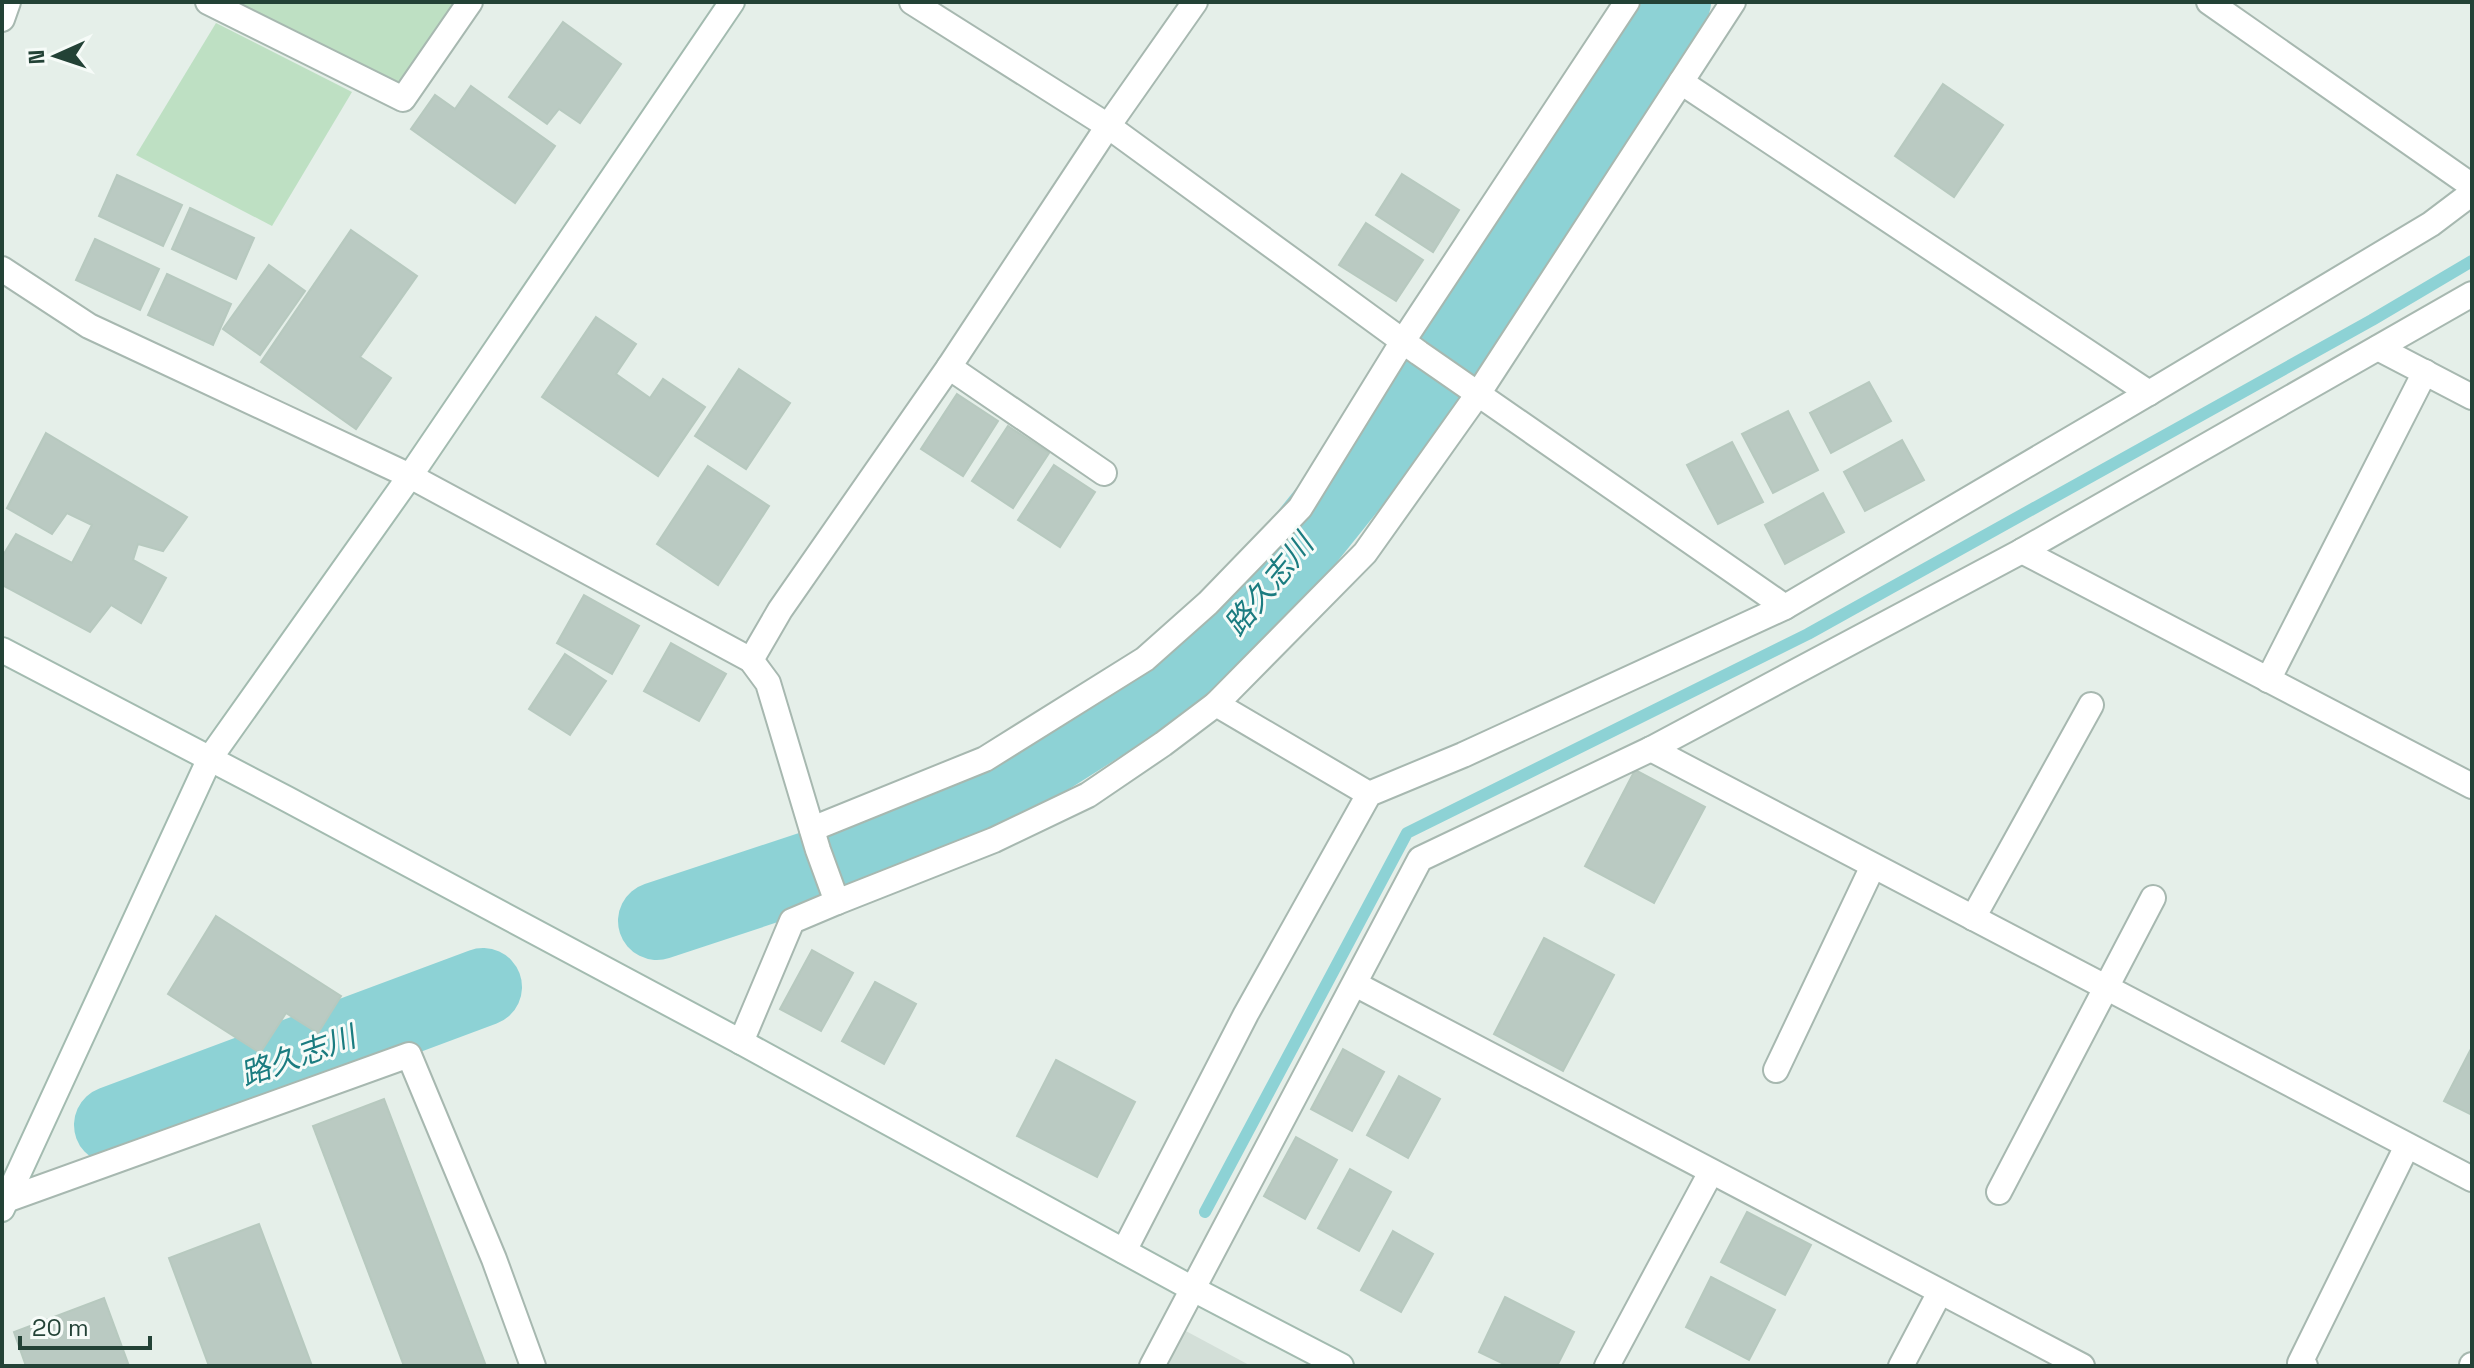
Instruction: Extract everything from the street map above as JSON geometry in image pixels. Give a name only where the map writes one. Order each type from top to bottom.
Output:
[{"type":"street","points":[[2,19],[8,2]]},
{"type":"street","points":[[208,2],[403,99],[470,2]]},
{"type":"street","points":[[3,1203],[210,758],[410,476],[732,2]]},
{"type":"street","points":[[912,2],[1108,126],[1411,347],[1785,607]]},
{"type":"street","points":[[751,660],[780,610],[949,367],[1108,126],[1195,2]]},
{"type":"street","points":[[815,840],[985,759],[1145,659],[1208,603],[1300,508],[1411,347],[1627,2]]},
{"type":"street","points":[[741,1042],[792,921],[994,840],[1088,795],[1216,704],[1365,553],[1470,388],[1733,2]]},
{"type":"street","points":[[2209,2],[2472,186]]},
{"type":"street","points":[[1681,82],[2149,393]]},
{"type":"street","points":[[1124,1251],[1246,1014],[1369,794],[1463,755],[1785,607],[2431,224],[2472,193]]},
{"type":"street","points":[[2,269],[89,326],[410,476],[751,660],[768,683],[837,902]]},
{"type":"street","points":[[1152,1366],[1420,859],[1651,749],[2022,551],[2472,294]]},
{"type":"street","points":[[2378,348],[2472,397]]},
{"type":"street","points":[[949,367],[1104,473]]},
{"type":"street","points":[[2268,680],[2425,372]]},
{"type":"street","points":[[2022,551],[2472,786]]},
{"type":"street","points":[[2,650],[210,758],[1341,1366]]},
{"type":"street","points":[[1216,704],[1369,794]]},
{"type":"street","points":[[1973,918],[2091,705]]},
{"type":"street","points":[[1651,749],[2472,1179]]},
{"type":"street","points":[[1776,1070],[1873,866]]},
{"type":"street","points":[[1999,1192],[2153,898]]},
{"type":"street","points":[[1355,984],[2082,1366]]},
{"type":"street","points":[[3,1203],[409,1055],[494,1259],[533,1366]]},
{"type":"street","points":[[2305,1366],[2300,1363],[2407,1146]]},
{"type":"street","points":[[1607,1366],[1711,1172]]},
{"type":"street","points":[[1901,1366],[1940,1292]]},
{"type":"shaded area","points":[[1184,1330],[1251,1366],[1167,1366]]},
{"type":"green space","points":[[233,2],[461,2],[402,86]]},
{"type":"green space","points":[[216,23],[352,92],[272,226],[136,155]]},
{"type":"building","points":[[563,22],[621,64],[580,123],[559,109],[547,124],[509,97]]},
{"type":"building","points":[[1943,84],[2003,125],[1954,197],[1895,156]]},
{"type":"building","points":[[471,86],[555,146],[515,203],[411,129],[435,95],[455,109]]},
{"type":"building","points":[[1402,174],[1459,210],[1433,252],[1376,215]]},
{"type":"building","points":[[117,175],[182,205],[163,246],[99,216]]},
{"type":"building","points":[[190,208],[254,238],[236,279],[172,249]]},
{"type":"building","points":[[1366,223],[1423,260],[1396,301],[1339,265]]},
{"type":"building","points":[[351,230],[417,276],[360,357],[391,378],[356,429],[261,362]]},
{"type":"building","points":[[95,239],[159,269],[140,310],[76,280]]},
{"type":"building","points":[[269,265],[305,291],[260,355],[223,329]]},
{"type":"building","points":[[167,274],[231,304],[213,345],[148,315]]},
{"type":"building","points":[[596,317],[636,344],[616,374],[650,398],[663,379],[705,407],[658,476],[542,397]]},
{"type":"building","points":[[739,369],[790,403],[746,469],[695,436]]},
{"type":"building","points":[[1869,382],[1891,421],[1831,453],[1810,413]]},
{"type":"building","points":[[957,394],[998,421],[963,476],[921,449]]},
{"type":"building","points":[[1788,411],[1818,470],[1773,493],[1742,434]]},
{"type":"building","points":[[1008,426],[1049,453],[1013,508],[972,481]]},
{"type":"building","points":[[46,433],[187,517],[163,551],[138,544],[133,560],[166,578],[141,623],[111,605],[90,632],[2,585],[2,557],[16,534],[72,563],[92,525],[67,513],[52,534],[7,508]]},
{"type":"building","points":[[1902,440],[1924,480],[1865,511],[1844,472]]},
{"type":"building","points":[[1732,442],[1763,502],[1718,524],[1687,465]]},
{"type":"building","points":[[1054,465],[1095,492],[1060,547],[1018,520]]},
{"type":"building","points":[[708,466],[769,506],[718,585],[657,544]]},
{"type":"building","points":[[1823,493],[1844,532],[1785,564],[1765,525]]},
{"type":"building","points":[[584,595],[639,626],[612,674],[557,643]]},
{"type":"building","points":[[671,643],[726,674],[699,721],[644,691]]},
{"type":"building","points":[[565,654],[606,681],[570,735],[529,709]]},
{"type":"building","points":[[1635,770],[1705,807],[1654,903],[1585,866]]},
{"type":"building","points":[[216,916],[341,996],[318,1033],[286,1013],[260,1053],[168,994]]},
{"type":"building","points":[[1544,938],[1614,975],[1563,1071],[1494,1034]]},
{"type":"building","points":[[812,950],[853,973],[821,1031],[780,1009]]},
{"type":"building","points":[[875,982],[916,1004],[884,1064],[842,1041]]},
{"type":"building","points":[[2472,1047],[2472,1115],[2444,1101]]},
{"type":"building","points":[[1343,1049],[1384,1072],[1352,1131],[1311,1109]]},
{"type":"building","points":[[1056,1060],[1135,1102],[1097,1177],[1017,1136]]},
{"type":"building","points":[[1399,1076],[1440,1099],[1408,1158],[1367,1135]]},
{"type":"building","points":[[384,1099],[486,1366],[404,1366],[313,1126]]},
{"type":"building","points":[[1296,1137],[1337,1160],[1305,1219],[1264,1196]]},
{"type":"building","points":[[1350,1169],[1391,1192],[1359,1251],[1318,1228]]},
{"type":"building","points":[[1747,1212],[1811,1245],[1785,1295],[1721,1262]]},
{"type":"building","points":[[259,1224],[312,1366],[209,1366],[169,1258]]},
{"type":"building","points":[[1393,1231],[1433,1254],[1401,1312],[1361,1290]]},
{"type":"building","points":[[1711,1277],[1775,1310],[1749,1360],[1686,1327]]},
{"type":"building","points":[[1505,1297],[1574,1332],[1557,1366],[1508,1366],[1479,1352]]},
{"type":"building","points":[[104,1298],[129,1366],[26,1366],[14,1332]]},
{"type":"waterway","name":"路久志川","points":[[657,921],[932,830],[1217,649],[1463,343],[1672,2]]},
{"type":"waterway","points":[[1205,1212],[1407,833],[1808,634],[2372,320],[2472,261]]},
{"type":"waterway","name":"路久志川","points":[[113,1125],[483,987]]}]
